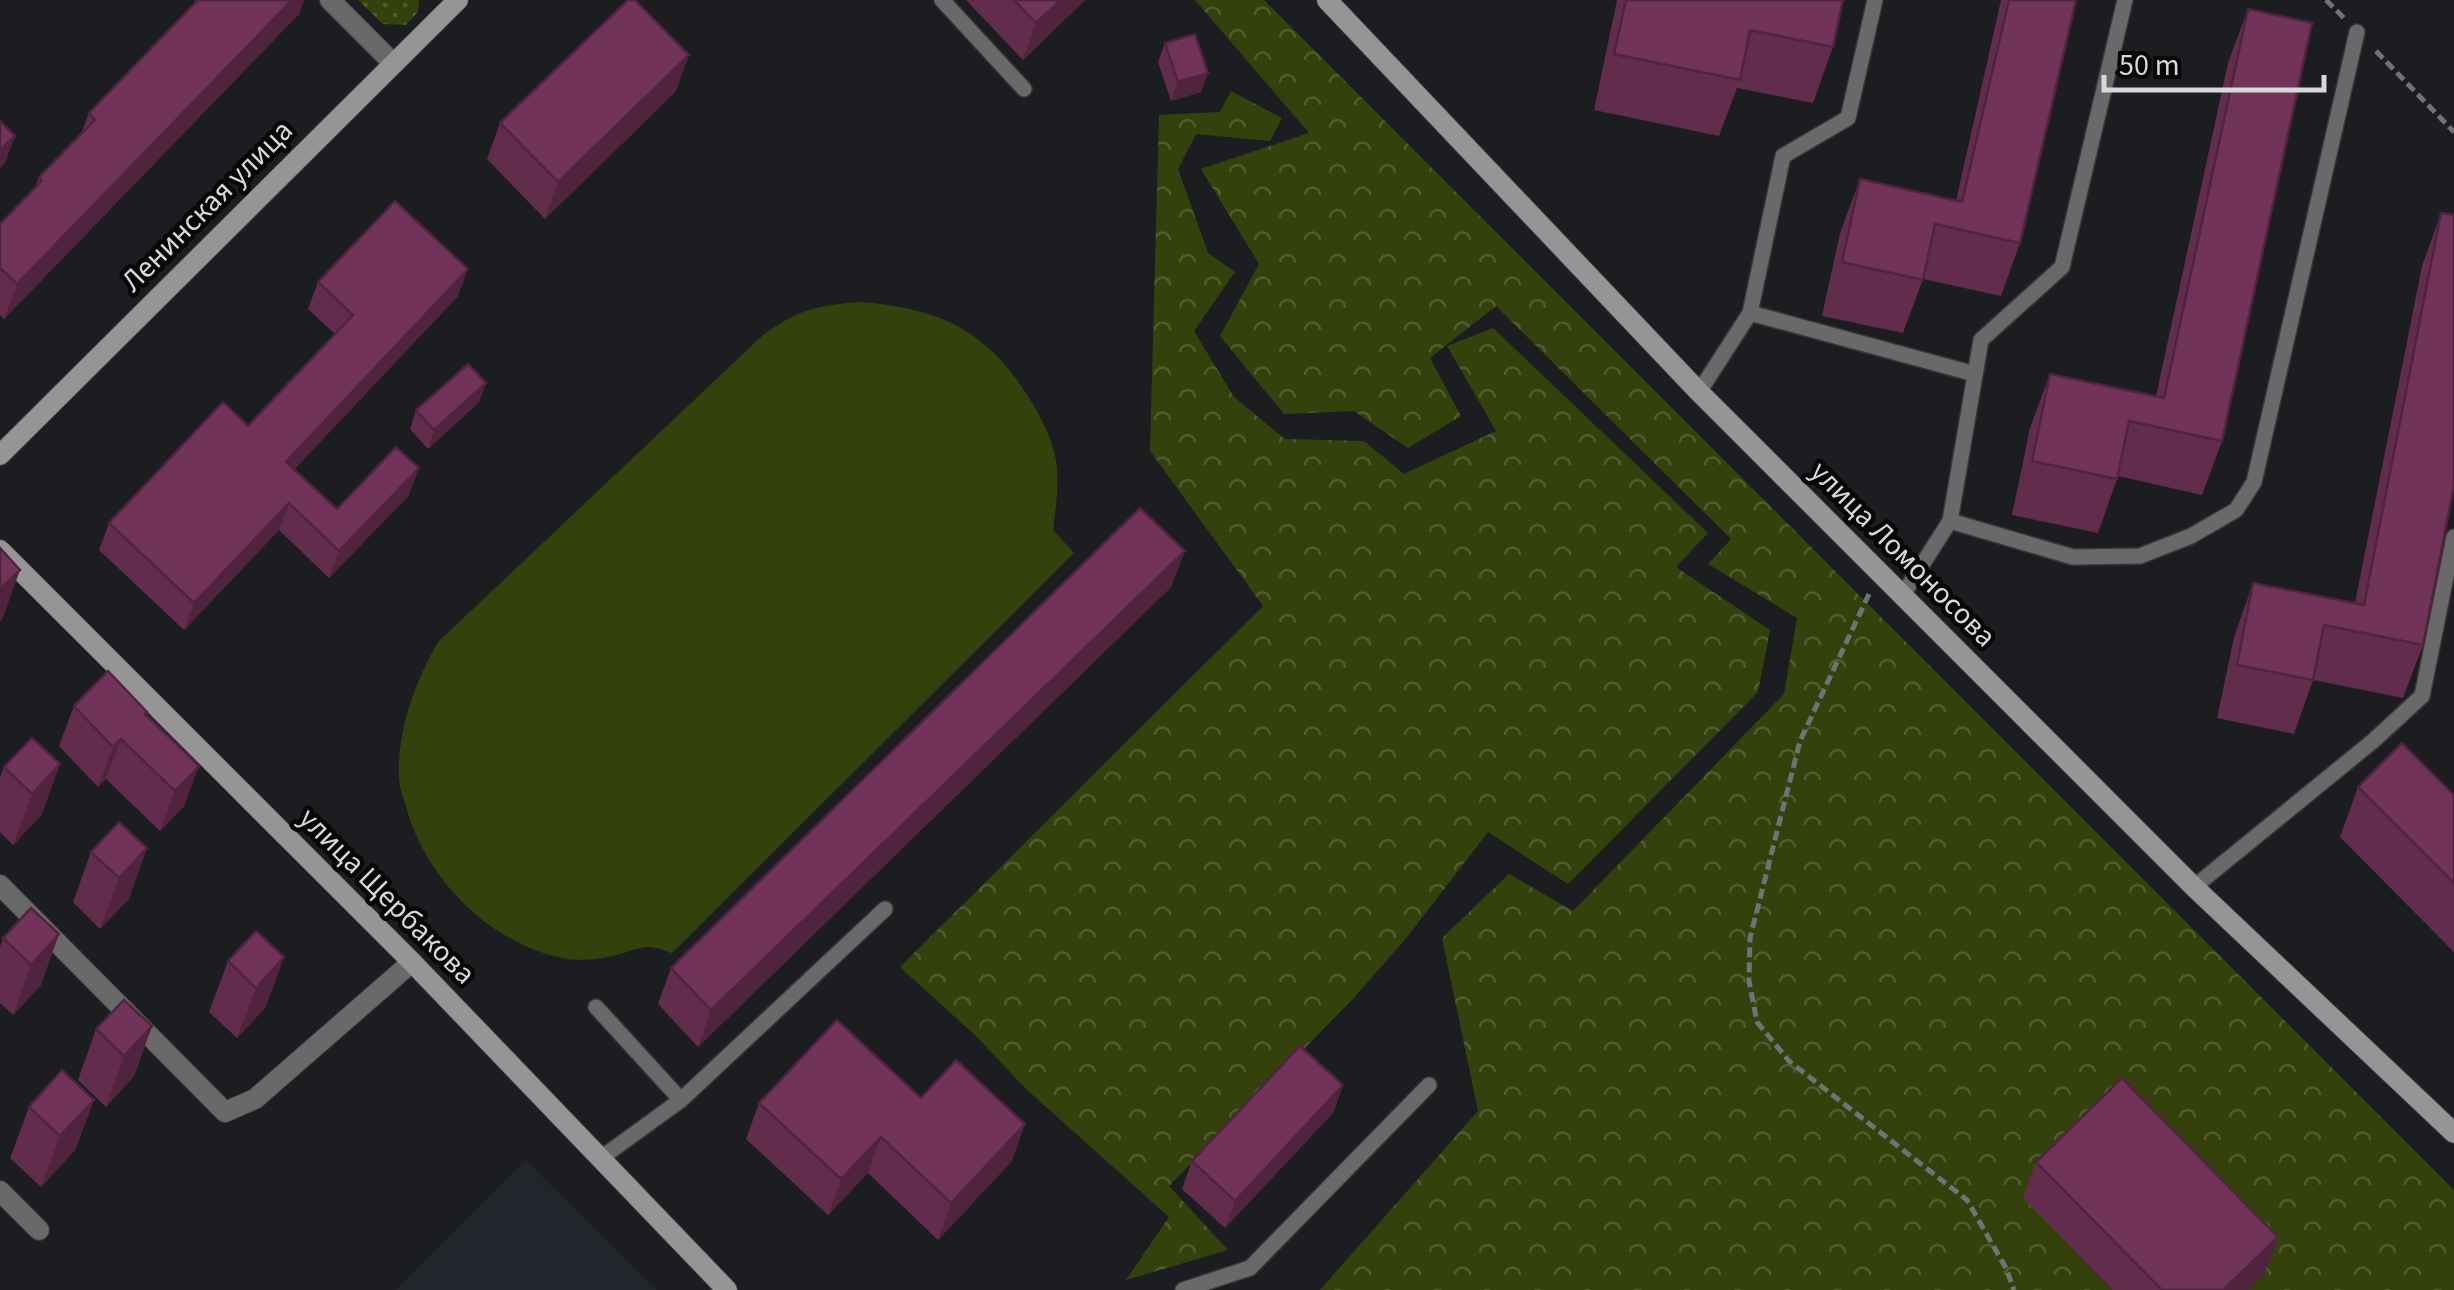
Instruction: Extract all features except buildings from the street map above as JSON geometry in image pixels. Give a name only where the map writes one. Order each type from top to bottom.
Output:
[{"type":"main road","name":"Ленинская улица","points":[[0,455],[457,0]]},
{"type":"main road","name":"улица Ломоносова","points":[[1327,0],[1698,392],[2194,887],[2454,1134]]},
{"type":"main road","name":"улица Щербакова","points":[[0,550],[412,962],[726,1290]]},
{"type":"street","points":[[330,0],[394,63]]},
{"type":"street","points":[[0,885],[225,1112],[255,1099],[412,962]]},
{"type":"street","points":[[0,1190],[39,1230]]},
{"type":"lane","points":[[942,0],[1024,89]]},
{"type":"lane","points":[[1698,392],[1750,312],[1782,156],[1848,118],[1875,0]]},
{"type":"lane","points":[[1902,596],[1950,520],[1980,340],[2062,268],[2125,0]]},
{"type":"lane","points":[[1950,520],[2073,557],[2140,556],[2191,536],[2236,510],[2254,482],[2357,32]]},
{"type":"lane","points":[[1750,312],[1975,374]]},
{"type":"lane","points":[[2194,887],[2374,741],[2422,696],[2454,537]]},
{"type":"lane","points":[[2374,741],[2387,754]]},
{"type":"lane","points":[[601,1158],[681,1100],[886,910]]},
{"type":"lane","points":[[596,1007],[681,1100]]},
{"type":"lane","points":[[1183,1290],[1250,1268],[1429,1086]]},
{"type":"path","points":[[2326,0],[2454,132]]},
{"type":"path","points":[[1879,573],[1800,742],[1750,938],[1749,981],[1757,1022],[1789,1061],[1967,1200],[2006,1268],[2014,1290]]},
{"type":"shaded area","points":[[526,1160],[657,1290],[396,1290]]},
{"type":"green space","points":[[358,0],[419,0],[418,12],[406,25],[383,24]]},
{"type":"green space","points":[[1195,0],[1264,0],[2454,1190],[2454,1290],[1320,1290],[1478,1111],[1442,938],[1509,874],[1573,911],[1784,694],[1797,618],[1708,564],[1731,539],[1496,306],[1430,358],[1461,416],[1408,448],[1354,411],[1284,414],[1220,336],[1259,264],[1201,169],[1309,133]]},
{"type":"green space","points":[[1231,91],[1282,118],[1270,141],[1196,134],[1178,169],[1208,253],[1235,272],[1194,331],[1234,397],[1285,439],[1364,441],[1404,474],[1496,431],[1447,346],[1493,328],[1708,533],[1676,567],[1770,630],[1758,692],[1568,884],[1488,832],[1408,936],[1351,1001],[1169,1186],[1228,1250],[1126,1280],[1169,1217],[1025,1088],[977,1037],[900,967],[1263,606],[1150,451],[1159,115],[1220,112]]},
{"type":"green space","points":[[862,302],[940,318],[962,328],[999,358],[1032,403],[1048,434],[1057,476],[1053,530],[1074,553],[672,953],[645,947],[608,957],[572,960],[514,940],[489,925],[447,885],[417,836],[401,791],[399,762],[404,726],[438,642],[763,335],[810,310]]}]
